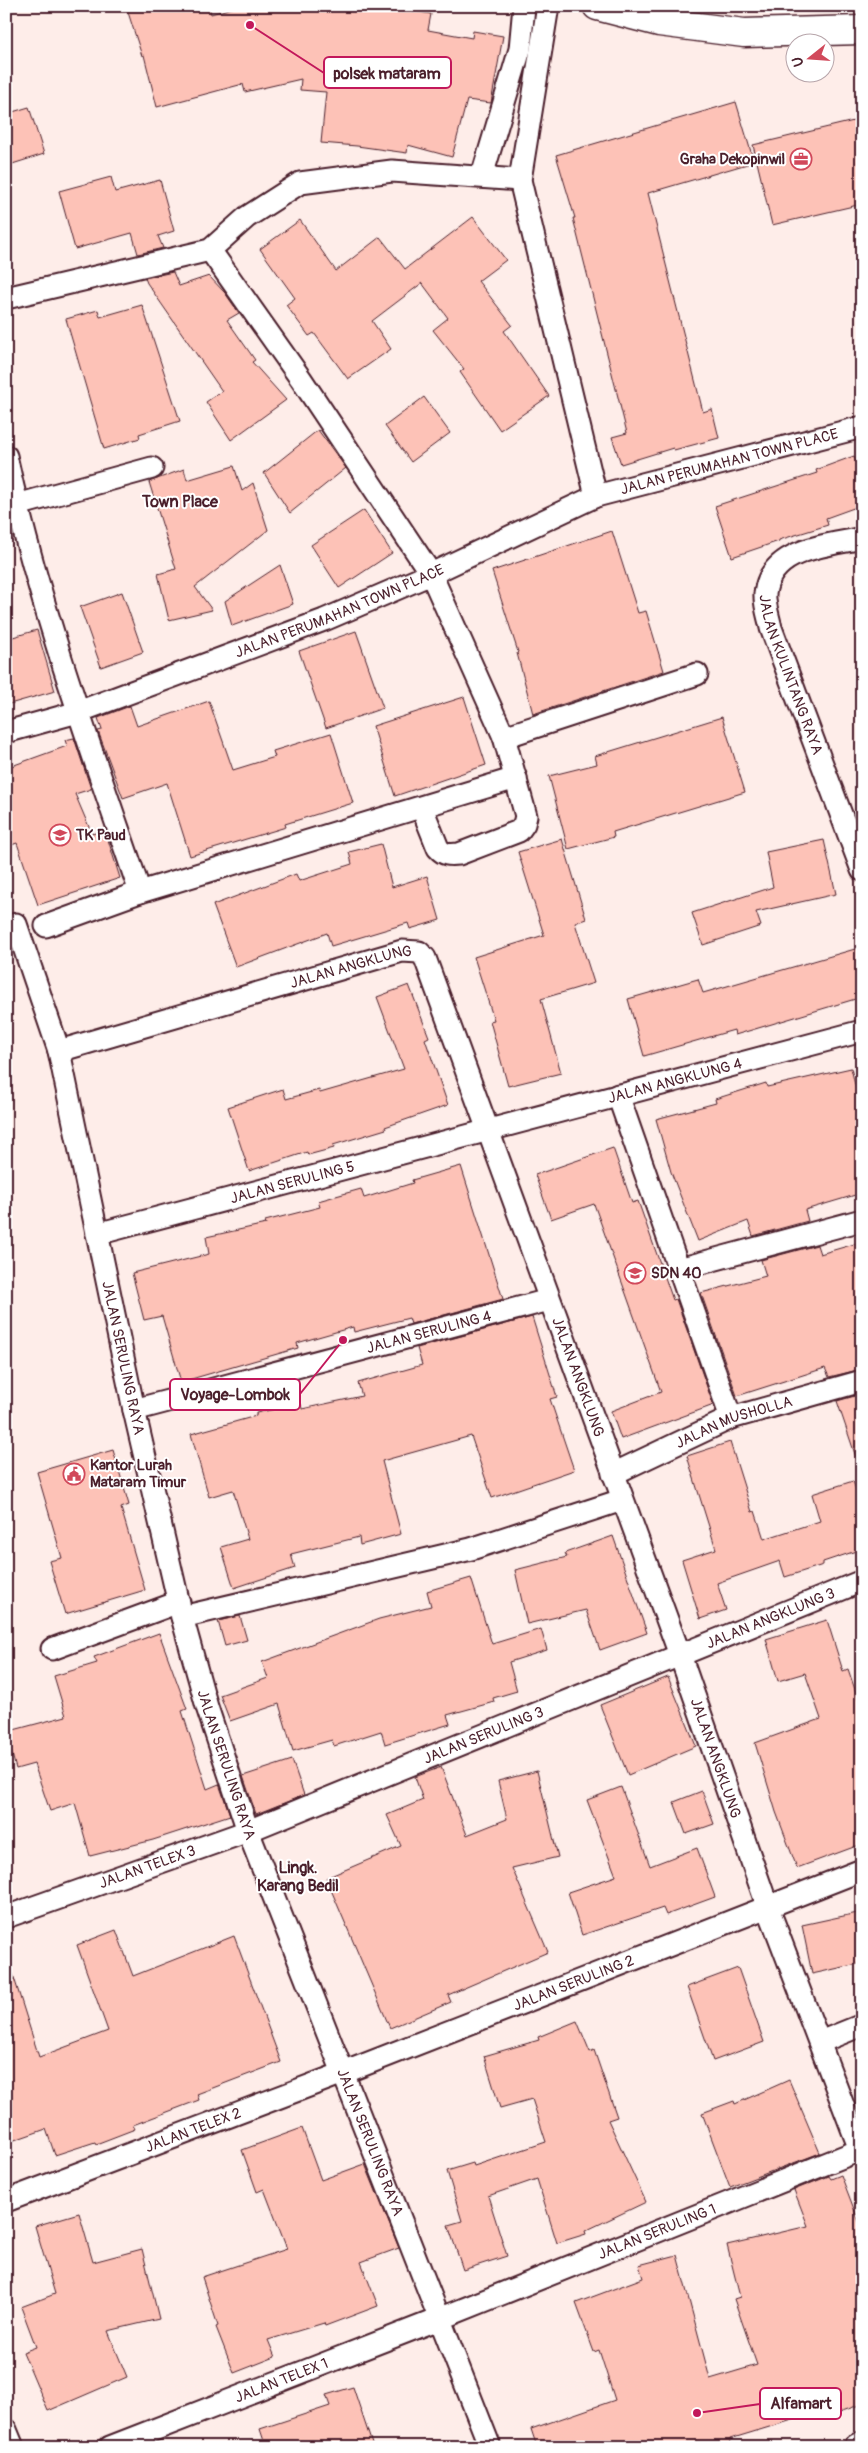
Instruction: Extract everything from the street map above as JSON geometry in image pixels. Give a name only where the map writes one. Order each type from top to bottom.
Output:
[{"type":"main road","points":[[597,6],[661,14],[744,33],[862,30]]},
{"type":"street","points":[[482,176],[520,49],[524,6]]},
{"type":"street","points":[[548,6],[520,180],[596,496]]},
{"type":"street","points":[[6,298],[210,250],[247,217],[300,183],[392,171],[520,180]]},
{"type":"street","points":[[210,250],[301,379],[431,574],[504,737],[526,816],[524,824],[519,831],[458,854],[443,854],[438,848],[422,808]]},
{"type":"street","name":"JALAN PERUMAHAN TOWN PLACE","points":[[6,732],[78,712],[324,620],[431,574],[596,496],[862,427]]},
{"type":"street","points":[[6,456],[17,505],[78,712],[140,892]]},
{"type":"street","points":[[17,505],[152,468]]},
{"type":"street","name":"JALAN KULINTANG RAYA","points":[[862,538],[803,551],[784,559],[772,572],[764,594],[771,628],[862,870]]},
{"type":"street","points":[[504,737],[697,674]]},
{"type":"street","points":[[46,926],[140,892],[516,778]]},
{"type":"street","name":"JALAN SERULING RAYA","points":[[6,927],[16,924],[59,1051],[134,1410],[181,1610],[207,1707],[248,1831],[343,2073],[446,2316],[490,2447]]},
{"type":"street","name":"JALAN ANGKLUNG","points":[[59,1051],[402,951],[419,952],[428,964],[680,1655],[768,1906],[861,2152]]},
{"type":"street","name":"JALAN ANGKLUNG 4","points":[[488,1130],[862,1031]]},
{"type":"street","points":[[618,1095],[731,1418]]},
{"type":"street","name":"JALAN SERULING 5","points":[[97,1234],[488,1130]]},
{"type":"street","points":[[680,1269],[862,1220]]},
{"type":"street","name":"JALAN SERULING 4","points":[[134,1410],[549,1300]]},
{"type":"street","name":"JALAN MUSHOLLA","points":[[613,1474],[731,1418],[862,1381]]},
{"type":"street","points":[[52,1649],[181,1610],[471,1549],[622,1500]]},
{"type":"street","name":"JALAN ANGKLUNG 3","points":[[680,1655],[862,1581]]},
{"type":"street","name":"JALAN SERULING 3","points":[[287,1814],[680,1655]]},
{"type":"street","name":"JALAN TELEX 3","points":[[6,1917],[248,1831],[287,1814]]},
{"type":"street","name":"JALAN SERULING 2","points":[[379,2059],[862,1870]]},
{"type":"street","points":[[820,2042],[862,2025]]},
{"type":"street","name":"JALAN TELEX 2","points":[[6,2201],[379,2059]]},
{"type":"street","name":"JALAN SERULING 1","points":[[446,2316],[861,2152]]},
{"type":"street","name":"JALAN TELEX 1","points":[[110,2447],[446,2316]]},
{"type":"street","points":[[6,2430],[13,2447]]},
{"type":"street","points":[[858,2447],[862,2445]]},
{"type":"building","points":[[126,6],[209,6],[211,14],[239,6],[367,6],[394,10],[394,8],[431,14],[428,30],[472,38],[473,31],[503,36],[491,103],[467,100],[452,157],[408,145],[407,153],[321,143],[326,92],[300,90],[301,79],[245,92],[243,84],[157,107],[144,55],[142,56]]},
{"type":"building","points":[[736,102],[754,162],[648,193],[703,412],[712,409],[719,438],[674,450],[673,448],[621,464],[612,437],[627,433],[573,218],[575,218],[556,155]]},
{"type":"building","points":[[29,107],[44,154],[6,166],[6,114]]},
{"type":"building","points":[[862,119],[862,204],[772,225],[753,145]]},
{"type":"building","points":[[111,177],[115,192],[160,180],[174,231],[158,236],[163,248],[138,254],[132,233],[75,249],[59,191]]},
{"type":"building","points":[[473,217],[506,260],[478,281],[512,325],[504,331],[549,396],[500,430],[460,372],[464,369],[433,330],[448,318],[422,283],[372,321],[391,349],[348,379],[314,333],[309,336],[286,305],[295,298],[260,249],[300,220],[336,271],[380,237],[405,269]]},
{"type":"building","points":[[173,272],[179,286],[209,276],[225,293],[239,313],[227,320],[255,360],[252,362],[286,400],[231,440],[206,402],[222,391],[145,278]]},
{"type":"building","points":[[142,305],[180,421],[139,434],[140,438],[104,449],[66,319],[98,310],[100,317]]},
{"type":"building","points":[[424,397],[450,433],[411,462],[385,426]]},
{"type":"building","points":[[318,430],[346,468],[290,513],[264,473]]},
{"type":"building","points":[[854,456],[862,477],[862,505],[826,518],[828,525],[732,557],[715,506],[817,473],[816,470]]},
{"type":"building","points":[[234,466],[242,491],[253,483],[268,530],[195,587],[212,610],[169,620],[158,574],[176,569],[149,482],[184,469],[187,480]]},
{"type":"building","points":[[364,510],[392,553],[339,588],[311,545]]},
{"type":"building","points":[[612,531],[638,613],[646,611],[664,671],[533,714],[518,652],[492,571]]},
{"type":"building","points":[[280,565],[293,604],[232,626],[225,601]]},
{"type":"building","points":[[122,592],[143,652],[101,667],[80,607]]},
{"type":"building","points":[[37,630],[55,691],[6,705],[6,639]]},
{"type":"building","points":[[356,631],[383,708],[326,728],[299,651]]},
{"type":"building","points":[[464,697],[486,765],[395,796],[373,726]]},
{"type":"building","points":[[209,701],[233,770],[275,757],[273,751],[331,733],[353,803],[285,824],[286,827],[190,856],[167,783],[123,798],[98,731],[102,730],[98,718],[130,706],[137,726]]},
{"type":"building","points":[[722,717],[745,792],[613,832],[614,837],[568,849],[549,776],[597,764],[595,756]]},
{"type":"building","points":[[74,738],[91,789],[75,794],[92,834],[105,830],[120,878],[38,905],[17,843],[6,847],[6,768],[67,746],[65,740]]},
{"type":"building","points":[[562,839],[586,919],[575,923],[594,983],[541,999],[561,1073],[508,1086],[490,1021],[494,1020],[474,957],[544,935],[518,852]]},
{"type":"building","points":[[824,840],[836,894],[756,912],[761,926],[703,945],[692,913],[773,887],[766,852]]},
{"type":"building","points":[[381,844],[392,887],[427,876],[440,920],[410,929],[408,923],[331,946],[327,933],[236,967],[213,905],[296,874],[299,881],[352,864],[349,852]]},
{"type":"building","points":[[862,947],[862,997],[735,1035],[734,1030],[644,1056],[628,999],[698,979],[703,993]]},
{"type":"building","points":[[409,985],[429,1037],[425,1039],[448,1105],[385,1127],[386,1129],[333,1145],[334,1148],[308,1155],[307,1152],[249,1171],[228,1107],[283,1089],[286,1099],[319,1090],[320,1093],[404,1069],[377,997]]},
{"type":"building","points":[[851,1068],[862,1114],[862,1193],[805,1210],[808,1221],[753,1236],[748,1221],[698,1241],[671,1172],[656,1119],[716,1103],[715,1099],[766,1083],[767,1087]]},
{"type":"building","points":[[613,1148],[632,1203],[638,1201],[673,1300],[676,1299],[713,1404],[621,1439],[611,1411],[661,1392],[594,1204],[551,1219],[535,1175]]},
{"type":"building","points":[[461,1166],[503,1299],[411,1324],[409,1318],[354,1332],[353,1327],[297,1343],[298,1348],[181,1382],[162,1316],[144,1320],[132,1273],[209,1254],[206,1237],[266,1224],[265,1221],[320,1207],[318,1201],[361,1189],[364,1198],[413,1183],[412,1180]]},
{"type":"building","points":[[858,1243],[862,1256],[862,1369],[829,1377],[825,1368],[737,1396],[701,1293],[766,1276],[761,1260],[817,1245],[820,1254]]},
{"type":"building","points":[[532,1317],[557,1397],[550,1399],[574,1470],[492,1498],[471,1436],[382,1461],[401,1534],[360,1545],[359,1537],[291,1554],[295,1568],[234,1588],[221,1547],[248,1539],[233,1490],[209,1497],[191,1434],[256,1416],[256,1413],[301,1404],[302,1409],[362,1396],[358,1383],[422,1365],[417,1348]]},
{"type":"building","points":[[862,1394],[862,1463],[858,1463],[837,1401]]},
{"type":"building","points":[[730,1442],[752,1512],[755,1511],[764,1539],[820,1521],[812,1494],[853,1481],[862,1508],[862,1549],[823,1562],[823,1565],[785,1577],[780,1561],[717,1583],[726,1610],[700,1619],[682,1560],[716,1549],[687,1456]]},
{"type":"building","points":[[113,1450],[129,1505],[121,1508],[145,1590],[65,1614],[49,1561],[62,1558],[37,1472]]},
{"type":"building","points":[[613,1536],[647,1633],[600,1650],[586,1610],[527,1624],[515,1570],[567,1557],[565,1553]]},
{"type":"building","points":[[471,1578],[492,1644],[541,1629],[547,1650],[509,1662],[517,1691],[493,1698],[494,1702],[447,1715],[450,1724],[385,1744],[381,1731],[334,1746],[332,1740],[293,1751],[279,1704],[230,1721],[220,1695],[268,1678],[262,1662],[379,1619],[431,1606],[427,1591]]},
{"type":"building","points":[[240,1616],[247,1640],[225,1646],[218,1621]]},
{"type":"building","points":[[827,1620],[843,1671],[848,1669],[862,1710],[862,1844],[797,1868],[776,1812],[755,1743],[821,1719],[805,1673],[778,1681],[766,1639]]},
{"type":"building","points":[[159,1633],[187,1709],[182,1711],[207,1789],[219,1784],[230,1815],[153,1840],[90,1856],[75,1803],[50,1811],[34,1764],[16,1769],[6,1732],[66,1716],[54,1676],[97,1663],[94,1657]]},
{"type":"building","points":[[668,1677],[696,1746],[628,1775],[600,1705]]},
{"type":"building","points":[[292,1760],[304,1795],[256,1814],[243,1776]]},
{"type":"building","points":[[441,1767],[467,1835],[507,1819],[498,1781],[537,1771],[558,1857],[512,1868],[548,1952],[448,1995],[451,2002],[390,2028],[326,1878],[401,1846],[387,1815],[423,1800],[415,1777]]},
{"type":"building","points":[[621,1787],[650,1866],[697,1848],[715,1897],[666,1915],[663,1908],[582,1935],[568,1892],[616,1876],[587,1800]]},
{"type":"building","points":[[702,1791],[714,1824],[686,1834],[674,1802]]},
{"type":"building","points":[[862,1912],[862,1963],[812,1974],[802,1925]]},
{"type":"building","points":[[116,1930],[133,1976],[234,1936],[281,2062],[197,2094],[199,2100],[133,2125],[135,2129],[96,2144],[95,2142],[55,2155],[46,2129],[6,2143],[6,1969],[11,1968],[39,2057],[108,2031],[77,1945]]},
{"type":"building","points":[[738,1968],[764,2042],[713,2061],[687,1987]]},
{"type":"building","points":[[577,2021],[590,2052],[594,2050],[617,2117],[608,2120],[646,2202],[585,2231],[586,2234],[557,2243],[537,2179],[488,2196],[507,2256],[463,2270],[448,2225],[462,2221],[447,2171],[473,2163],[474,2166],[546,2142],[532,2099],[500,2108],[484,2056],[539,2040],[538,2037]]},
{"type":"building","points":[[789,2080],[820,2153],[730,2187],[702,2113],[734,2101],[735,2104]]},
{"type":"building","points":[[302,2128],[321,2180],[365,2164],[399,2248],[361,2262],[378,2306],[325,2326],[324,2323],[268,2340],[275,2357],[234,2373],[216,2327],[218,2326],[202,2277],[287,2249],[264,2189],[257,2192],[242,2150]]},
{"type":"building","points":[[841,2175],[862,2230],[862,2404],[834,2414],[832,2408],[730,2439],[732,2447],[537,2447],[531,2429],[615,2400],[599,2350],[594,2352],[576,2303],[643,2278],[639,2265],[677,2255],[710,2379],[757,2365],[734,2299],[740,2297],[727,2245],[808,2226],[794,2190],[829,2176],[831,2179]]},
{"type":"building","points":[[79,2213],[93,2262],[142,2249],[159,2319],[108,2331],[127,2377],[48,2411],[23,2352],[36,2347],[21,2307],[55,2294],[35,2226]]},
{"type":"building","points":[[353,2387],[373,2447],[266,2447],[260,2429],[330,2406],[326,2395]]},
{"type":"place","name":"polsek mataram","points":[[250,25]]},
{"type":"place","name":"Graha Dekopinwil","points":[[801,159]]},
{"type":"place","name":"TK Paud","points":[[60,835]]},
{"type":"place","name":"SDN 40","points":[[635,1273]]},
{"type":"place","name":"Voyage-Lombok","points":[[343,1340]]},
{"type":"place","name":"Kantor Lurah Mataram Timur","points":[[74,1474]]},
{"type":"place","name":"Alfamart","points":[[697,2413]]},
{"type":"district","name":"Town Place","points":[[180,502]]},
{"type":"district","name":"Lingk. Karang Bedil","points":[[298,1877]]}]
